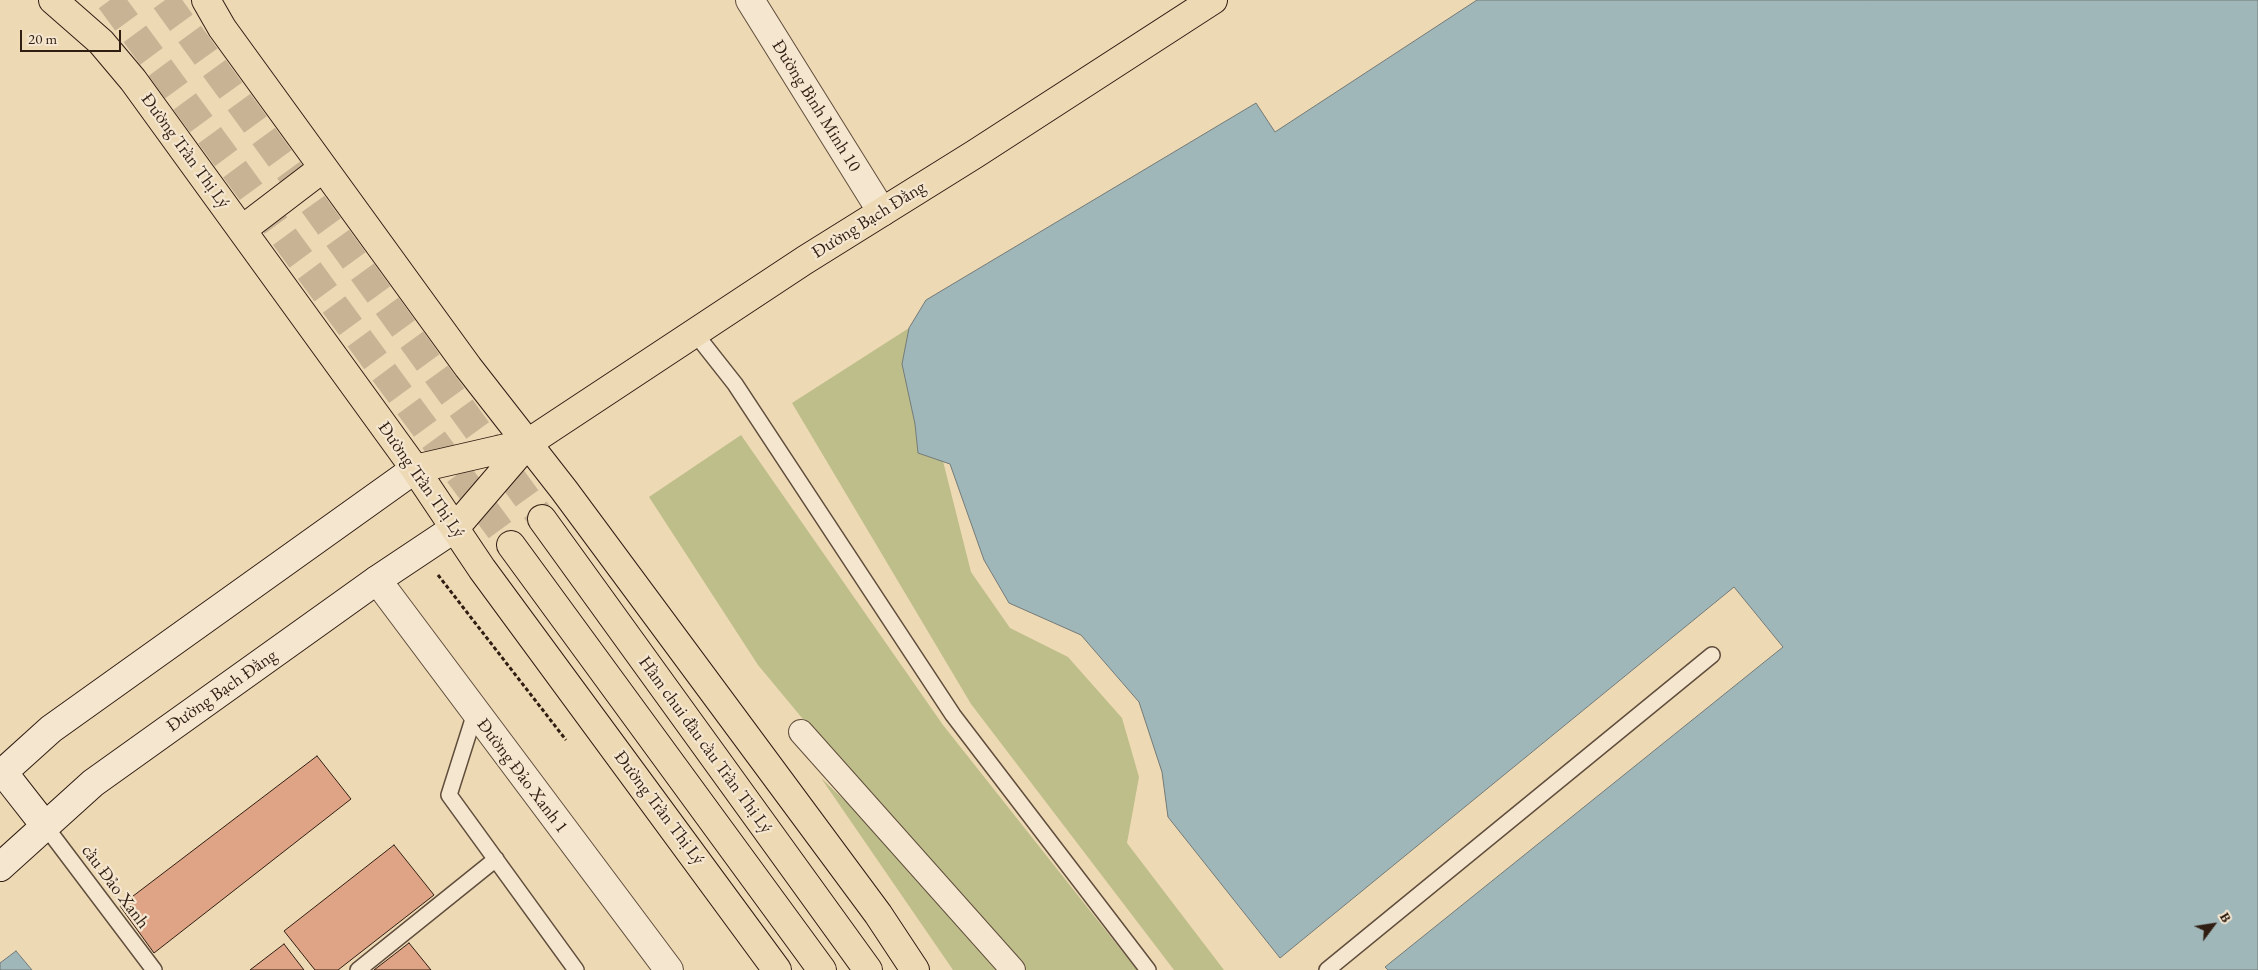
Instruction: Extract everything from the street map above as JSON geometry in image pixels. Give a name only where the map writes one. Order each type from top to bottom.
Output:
[{"type":"main road","name":"Đường Trần Thị Lý","points":[[53,0],[101,42],[133,80],[243,229],[415,469],[482,569],[777,970]]},
{"type":"main road","points":[[206,0],[222,28],[468,367],[528,443],[878,914],[914,970]]},
{"type":"main road","name":"Đường Bình Minh 10","points":[[750,0],[882,212]]},
{"type":"main road","name":"Đường Bạch Đằng","points":[[528,443],[694,332],[1213,0]]},
{"type":"main road","points":[[243,229],[323,168]]},
{"type":"main road","points":[[46,826],[1,772],[51,729],[415,469],[528,443]]},
{"type":"main road","points":[[455,528],[528,443]]},
{"type":"main road","name":"Hầm chui đầu cầu Trần Thị Lý","points":[[542,519],[868,970]]},
{"type":"main road","name":"Đường Bạch Đằng","points":[[0,867],[93,783],[378,580],[455,528]]},
{"type":"main road","name":"Hầm chui đầu cầu Trần Thị Lý","points":[[511,545],[822,970]]},
{"type":"main road","name":"Đường Đảo Xanh 1","points":[[378,580],[475,713],[669,970]]},
{"type":"street","points":[[801,732],[1013,970]]},
{"type":"lane","points":[[694,332],[735,384],[953,716],[1148,970]]},
{"type":"lane","points":[[1327,970],[1712,655]]},
{"type":"lane","points":[[475,713],[449,795],[576,970]]},
{"type":"lane","name":"cầu Đảo Xanh","points":[[46,826],[154,970]]},
{"type":"lane","points":[[358,970],[496,859]]},
{"type":"green space","points":[[909,328],[902,364],[915,424],[918,453],[943,461],[971,572],[1010,628],[1068,657],[1122,718],[1139,777],[1127,843],[1224,970],[1174,970],[971,704],[792,403]]},
{"type":"green space","points":[[741,435],[943,725],[1137,970],[1025,970],[886,819],[758,665],[649,497]]},
{"type":"green space","points":[[821,778],[903,856],[1003,970],[953,970]]},
{"type":"water","points":[[1477,0],[2258,0],[2258,970],[1388,970],[1385,967],[1783,647],[1734,587],[1280,958],[1168,817],[1162,772],[1139,702],[1081,635],[1009,603],[984,560],[950,464],[918,453],[915,424],[902,364],[909,328],[926,300],[1256,103],[1275,132]]},
{"type":"water","points":[[16,951],[32,970],[0,970],[0,963]]},
{"type":"building","points":[[317,756],[351,799],[154,953],[120,906]]},
{"type":"building","points":[[394,845],[434,895],[338,970],[315,970],[284,931]]},
{"type":"building","points":[[409,943],[431,970],[374,970]]},
{"type":"building","points":[[284,944],[304,970],[250,970]]},
{"type":"tunnel","points":[[110,0],[511,545]]},
{"type":"tunnel","points":[[165,0],[542,519]]}]
